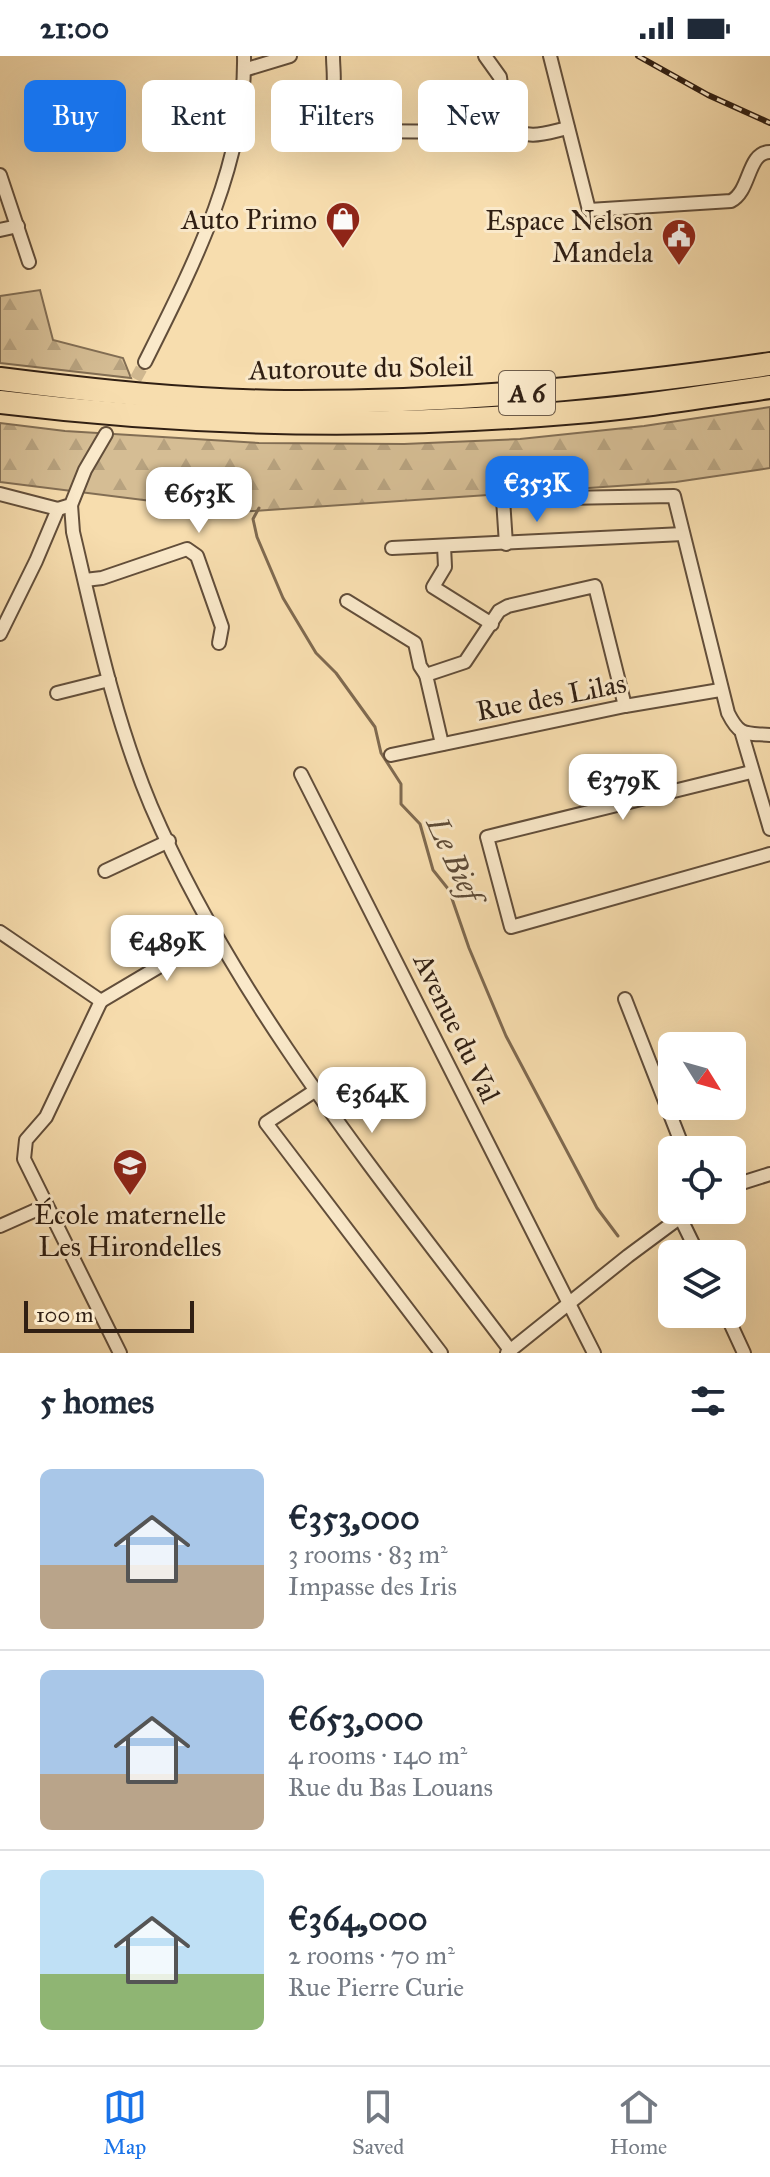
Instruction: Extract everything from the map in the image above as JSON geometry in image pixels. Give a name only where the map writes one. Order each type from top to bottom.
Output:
[{"type":"highway","name":"Autoroute du Soleil","points":[[0,379],[176,397],[283,402],[385,401],[567,390],[770,364]]},
{"type":"highway","name":"Autoroute du Soleil","points":[[0,402],[177,420],[373,423],[566,413],[770,387]]},
{"type":"street","points":[[145,362],[185,278],[226,174],[237,125],[244,63],[290,56]]},
{"type":"street","points":[[333,56],[334,88],[327,110],[328,117],[342,131],[418,132]]},
{"type":"street","points":[[485,56],[500,80]]},
{"type":"street","points":[[550,56],[589,210],[731,201],[745,189],[757,156],[770,152]]},
{"type":"street","points":[[528,136],[568,128]]},
{"type":"street","points":[[0,175],[29,262]]},
{"type":"street","points":[[0,230],[18,226]]},
{"type":"street","points":[[0,634],[64,507],[106,434]]},
{"type":"street","points":[[0,494],[64,507]]},
{"type":"street","points":[[506,544],[503,499],[674,496],[720,690],[728,713],[742,734],[770,829]]},
{"type":"street","points":[[64,507],[73,532],[115,707],[151,806],[214,934],[316,1090],[509,1352],[672,1224]]},
{"type":"street","points":[[392,548],[683,534]]},
{"type":"street","points":[[444,546],[445,567],[433,587],[492,624]]},
{"type":"street","points":[[85,580],[102,578],[187,549],[197,556],[222,627],[219,643]]},
{"type":"street","points":[[426,675],[465,662],[499,611],[508,606],[595,586],[625,706]]},
{"type":"street","points":[[347,601],[415,643],[442,744]]},
{"type":"street","points":[[57,693],[109,680]]},
{"type":"street","name":"Rue des Lilas","points":[[391,755],[625,706],[720,690]]},
{"type":"street","points":[[742,734],[770,735]]},
{"type":"street","points":[[751,772],[487,837],[511,927],[770,854]]},
{"type":"street","name":"Avenue du Val","points":[[301,774],[594,1353]]},
{"type":"street","points":[[105,871],[169,841]]},
{"type":"street","points":[[0,932],[101,1001]]},
{"type":"street","points":[[120,1353],[45,1206],[24,1159],[24,1146],[46,1117],[101,1001],[214,934]]},
{"type":"street","points":[[625,999],[679,1136]]},
{"type":"street","points":[[316,1090],[266,1123],[441,1353]]},
{"type":"street","points":[[746,1182],[770,1174]]},
{"type":"street","points":[[0,1226],[45,1206]]},
{"type":"street","points":[[732,1328],[744,1353]]},
{"type":"green space","points":[[40,290],[53,340],[123,358],[131,378],[0,363],[0,296]]},
{"type":"green space","points":[[770,407],[770,468],[676,482],[239,512],[0,482],[0,423],[65,431],[259,443],[404,444],[520,439],[644,426]]},
{"type":"waterway","name":"Le Bief","points":[[259,508],[253,519],[257,537],[283,598],[316,653],[336,673],[375,727],[381,753],[401,784],[401,804],[420,824],[433,870],[449,890],[469,948],[506,1036],[597,1208],[618,1236]]},
{"type":"tunnel","points":[[127,395],[145,362]]},
{"type":"railway","points":[[638,56],[708,95],[770,123]]},
{"type":"place","name":"Auto Primo","points":[[343,250]]},
{"type":"place","name":"Espace Nelson Mandela","points":[[679,267]]},
{"type":"place","name":"École maternelle Les Hirondelles","points":[[130,1197]]}]
